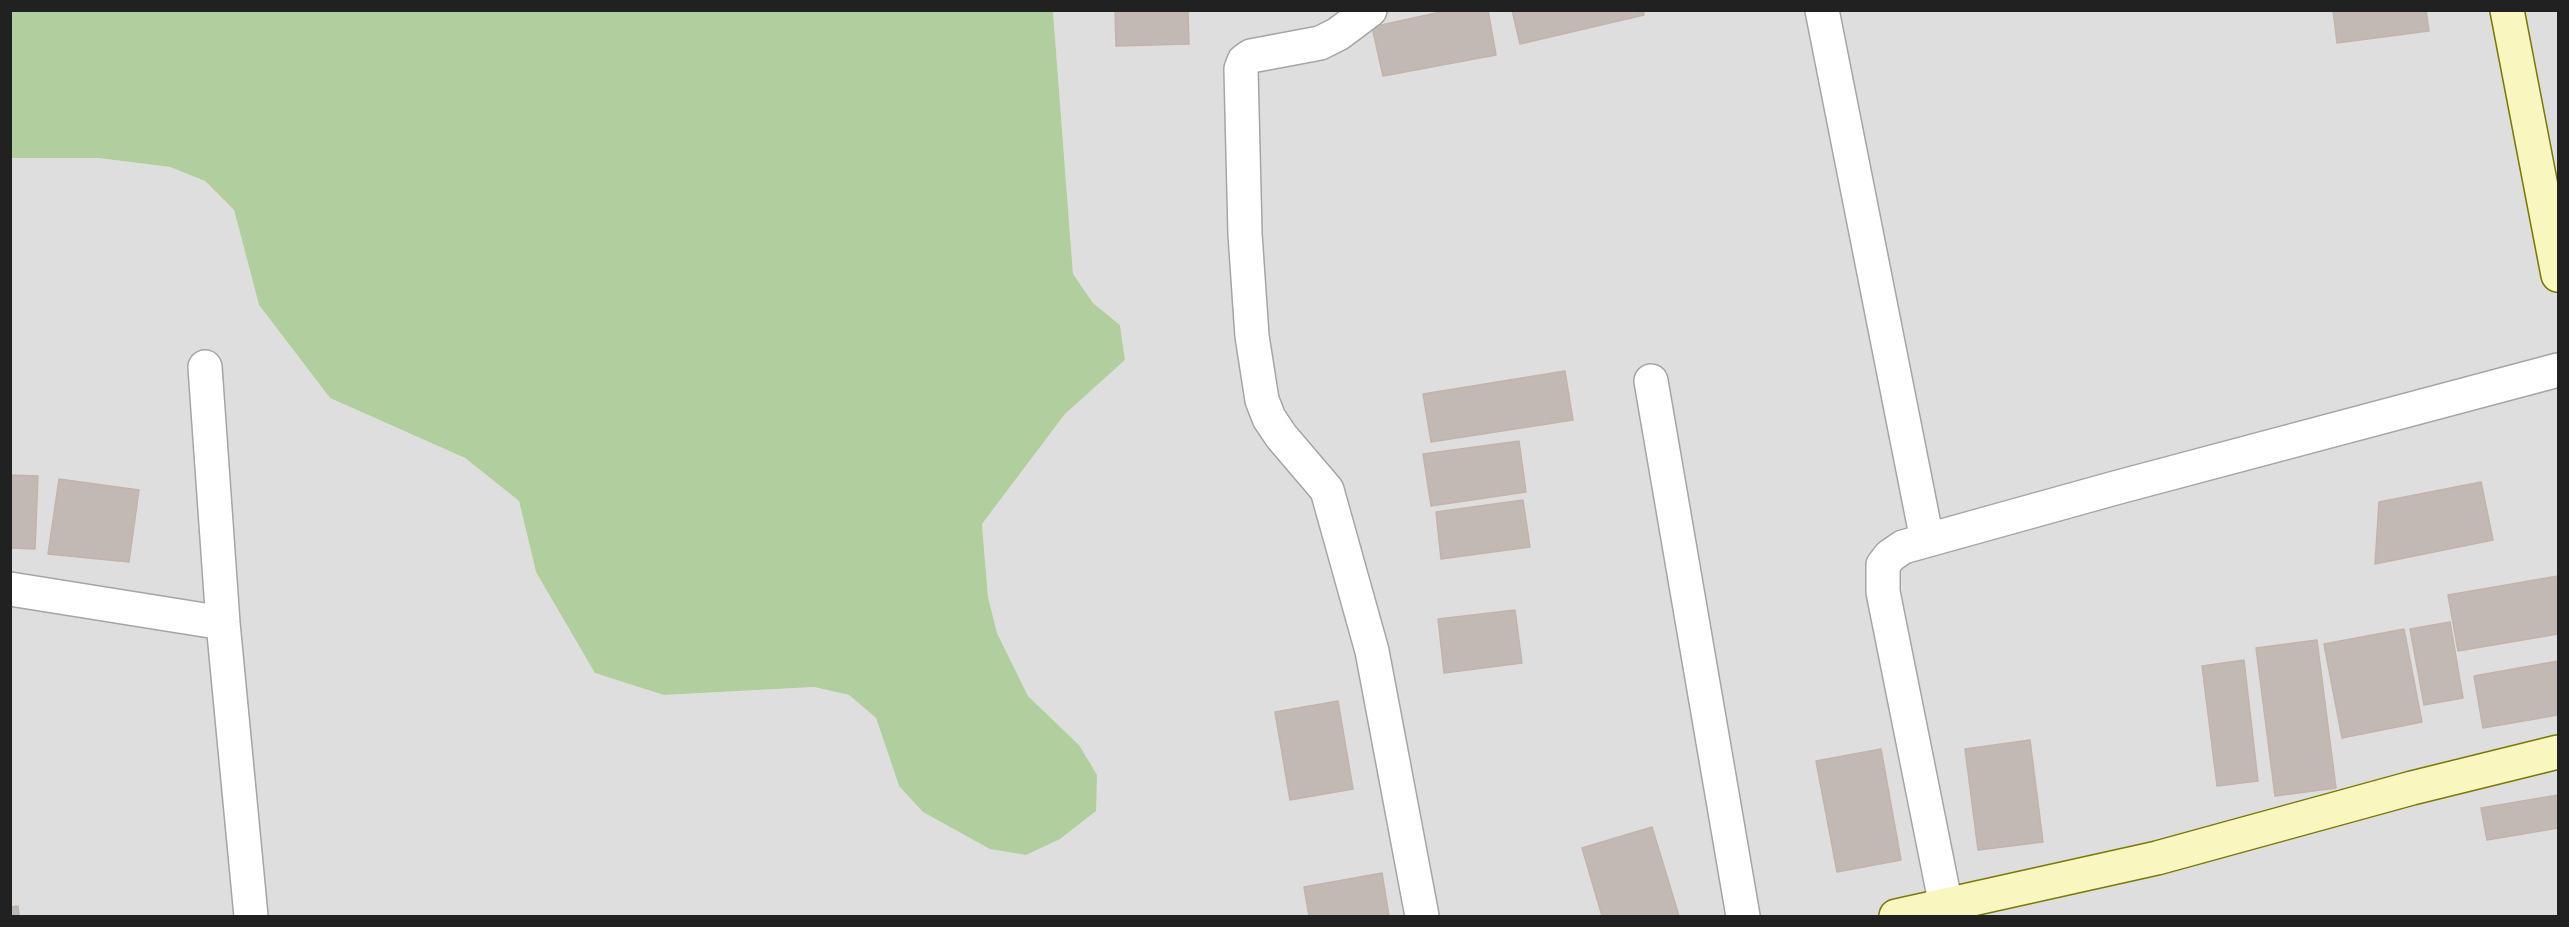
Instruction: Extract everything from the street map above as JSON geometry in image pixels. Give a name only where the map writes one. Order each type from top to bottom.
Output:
[{"type":"street","points":[[1370,10],[1338,34],[1320,43],[1251,56],[1244,61],[1241,69],[1245,234],[1252,336],[1262,400],[1269,418],[1281,436],[1327,490],[1372,651],[1422,916]]},
{"type":"street","points":[[1822,10],[1927,540]]},
{"type":"street","points":[[2507,10],[2559,275]]},
{"type":"street","points":[[205,367],[223,623],[250,916]]},
{"type":"street","points":[[1946,906],[1881,578],[1883,565],[1890,556],[1903,547],[1927,540],[2559,370]]},
{"type":"street","points":[[1651,381],[1743,916]]},
{"type":"street","points":[[10,589],[223,623]]},
{"type":"street","points":[[1896,916],[2157,858],[2412,788],[2559,752]]},
{"type":"shaded area","points":[[1053,11],[2558,11],[2558,916],[11,916],[10,158],[98,158],[170,167],[205,181],[234,210],[259,305],[330,398],[465,458],[519,501],[536,572],[664,695],[814,687],[849,695],[876,718],[899,786],[1079,745],[1028,696],[997,633],[988,597],[982,524],[1065,414],[1125,360],[1120,325],[1093,303],[1073,274]]},
{"type":"green space","points":[[10,11],[1053,11],[1073,274],[1093,303],[1120,325],[1125,360],[1065,414],[982,524],[988,597],[997,633],[1028,696],[1079,745],[1097,775],[1096,811],[1060,839],[1026,855],[990,849],[923,812],[899,786],[876,718],[849,695],[814,687],[664,695],[595,673],[536,572],[519,501],[465,458],[330,398],[259,305],[234,210],[205,181],[170,167],[98,158],[11,158]]},
{"type":"building","points":[[1115,10],[1188,10],[1189,44],[1116,46]]},
{"type":"building","points":[[1450,10],[1488,10],[1496,55],[1383,76],[1372,27]]},
{"type":"building","points":[[1512,10],[1643,10],[1644,15],[1520,44]]},
{"type":"building","points":[[2333,10],[2426,10],[2429,31],[2337,43]]},
{"type":"building","points":[[1565,371],[1573,420],[1431,442],[1423,394]]},
{"type":"building","points":[[1519,441],[1526,492],[1431,506],[1423,454]]},
{"type":"building","points":[[10,475],[38,476],[35,549],[10,548]]},
{"type":"building","points":[[59,479],[139,490],[129,562],[48,554]]},
{"type":"building","points":[[2481,482],[2493,540],[2375,564],[2379,502]]},
{"type":"building","points":[[1523,500],[1530,547],[1441,559],[1436,512]]},
{"type":"building","points":[[2558,576],[2558,634],[2458,651],[2448,595]]},
{"type":"building","points":[[1515,610],[1522,663],[1444,673],[1438,619]]},
{"type":"building","points":[[2450,622],[2463,698],[2424,705],[2410,629]]},
{"type":"building","points":[[2404,629],[2422,722],[2342,738],[2324,644]]},
{"type":"building","points":[[2317,640],[2336,788],[2275,796],[2256,648]]},
{"type":"building","points":[[2244,660],[2258,781],[2217,786],[2202,666]]},
{"type":"building","points":[[2558,661],[2558,715],[2483,728],[2474,676]]},
{"type":"building","points":[[1338,701],[1353,789],[1290,800],[1275,712]]},
{"type":"building","points":[[2030,740],[2043,842],[1978,850],[1965,749]]},
{"type":"building","points":[[1881,749],[1901,860],[1837,872],[1816,761]]},
{"type":"building","points":[[2558,795],[2558,828],[2487,840],[2481,808]]},
{"type":"building","points":[[1652,827],[1679,916],[1602,916],[1582,848]]},
{"type":"building","points":[[1382,873],[1389,916],[1309,916],[1304,887]]},
{"type":"building","points":[[18,906],[19,916],[10,916],[10,907]]}]
